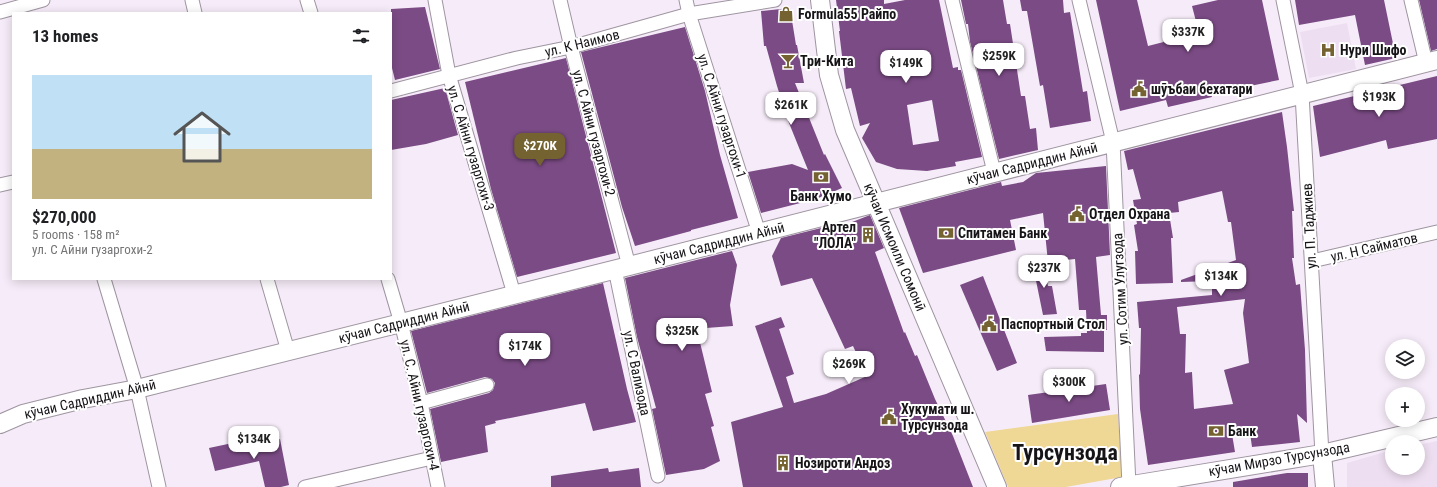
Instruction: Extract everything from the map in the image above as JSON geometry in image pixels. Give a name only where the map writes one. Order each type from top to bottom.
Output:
[{"type":"street","points":[[192,0],[195,12]]},
{"type":"street","points":[[307,0],[311,12]]},
{"type":"street","name":"ул. С Айни гузаргохи-3","points":[[435,0],[449,75],[514,294]]},
{"type":"street","name":"ул. С Айни гузаргохи-2","points":[[560,0],[622,267]]},
{"type":"street","name":"ул. С Айни гузаргохи-1","points":[[686,0],[689,14],[759,233]]},
{"type":"street","name":"ул. К Наимов","points":[[392,91],[449,75],[571,47],[689,14],[775,0]]},
{"type":"street","name":"кӯчаи Исмоили Сомонӣ","points":[[820,0],[831,82],[845,130],[997,487]]},
{"type":"street","points":[[952,0],[994,172]]},
{"type":"street","name":"ул. Сотим Улугзода","points":[[1080,0],[1113,142],[1124,486]]},
{"type":"street","name":"ул. П. Таджиев","points":[[1283,0],[1302,94],[1322,454]]},
{"type":"street","points":[[1411,0],[1431,62]]},
{"type":"street","points":[[0,12],[37,5]]},
{"type":"street","name":"кӯчаи Садриддин Айнӣ","points":[[0,424],[30,412],[83,399],[137,389],[1431,62]]},
{"type":"street","points":[[0,185],[12,182]]},
{"type":"street","name":"ул. Н Сайматов","points":[[1312,261],[1437,232]]},
{"type":"street","name":"ул. С Вализода","points":[[622,267],[658,476]]},
{"type":"street","points":[[104,280],[137,389],[159,487]]},
{"type":"street","points":[[267,280],[288,351]]},
{"type":"street","name":"ул. С. Айни гузаргохи-4","points":[[388,280],[401,323],[421,403],[438,487]]},
{"type":"street","points":[[421,403],[487,386]]},
{"type":"street","name":"кӯчаи Мирзо Турсунзода","points":[[1124,486],[1322,454],[1437,427]]},
{"type":"street","points":[[1322,454],[1324,487]]},
{"type":"street","points":[[305,487],[432,458]]},
{"type":"shaded area","name":"Нури Шифо","points":[[1347,23],[1356,69],[1309,78],[1300,32]]},
{"type":"shaded area","points":[[1118,414],[1122,477],[1066,487],[1008,487],[985,432]]},
{"type":"shaded area","points":[[1437,441],[1437,487],[1347,487],[1347,463],[1385,452],[1385,475],[1425,475],[1425,444]]},
{"type":"building","points":[[836,0],[884,0],[884,4],[905,0],[939,0],[953,68],[958,67],[958,70],[961,70],[982,157],[955,162],[956,166],[927,171],[897,169],[876,162],[862,138],[870,123],[860,126],[851,88],[846,89]],"holes":[[[932,100],[939,141],[913,145],[907,105]]]},
{"type":"building","points":[[961,0],[1003,0],[1007,24],[1010,24],[1021,96],[1025,96],[1030,129],[1036,128],[1038,150],[999,159],[970,42],[968,24],[966,24]]},
{"type":"building","points":[[1020,0],[1063,0],[1064,13],[1070,12],[1083,92],[1087,91],[1091,121],[1050,128],[1043,85],[1040,86],[1027,11],[1022,11]]},
{"type":"building","points":[[1096,0],[1137,0],[1148,46],[1199,33],[1192,6],[1218,0],[1262,0],[1279,80],[1211,94],[1212,97],[1168,107],[1166,100],[1120,111]]},
{"type":"building","points":[[1295,0],[1384,0],[1396,58],[1365,65],[1355,15],[1299,25]]},
{"type":"building","points":[[1419,0],[1437,0],[1437,49],[1431,51]]},
{"type":"building","points":[[425,7],[440,69],[395,80],[392,68],[391,9]]},
{"type":"building","points":[[790,8],[804,83],[795,83],[824,155],[825,154],[842,188],[816,199],[761,213],[748,172],[792,164],[808,170],[789,123],[766,46],[764,46],[761,11]]},
{"type":"building","points":[[685,27],[705,91],[720,155],[738,218],[635,246],[622,207],[581,52]]},
{"type":"building","points":[[566,58],[616,253],[517,277],[491,189],[465,82]]},
{"type":"building","points":[[1437,76],[1437,139],[1388,149],[1386,140],[1320,157],[1313,106]]},
{"type":"building","points":[[445,88],[458,135],[426,144],[392,150],[392,100]]},
{"type":"building","points":[[1282,112],[1294,211],[1292,211],[1294,258],[1292,258],[1296,285],[1300,284],[1305,350],[1307,423],[1297,414],[1300,442],[1252,447],[1249,426],[1231,428],[1235,452],[1148,465],[1140,409],[1139,375],[1141,328],[1139,328],[1137,302],[1212,295],[1212,281],[1181,282],[1181,280],[1236,260],[1231,222],[1228,222],[1222,191],[1178,202],[1179,212],[1169,213],[1173,238],[1171,238],[1173,283],[1136,284],[1135,251],[1138,251],[1134,225],[1137,224],[1133,200],[1141,199],[1133,169],[1128,170],[1124,151]],"holes":[[[1245,299],[1243,313],[1249,363],[1224,370],[1233,404],[1194,409],[1192,372],[1185,373],[1186,334],[1180,334],[1177,307]]]},
{"type":"building","points":[[1106,166],[1110,255],[1096,257],[1101,315],[1107,315],[1107,330],[1104,330],[1104,352],[1046,351],[1044,337],[1081,336],[1081,333],[1087,333],[1086,310],[1079,310],[1075,259],[1048,262],[1043,213],[1010,220],[1016,250],[923,273],[899,208],[1001,182],[1002,186],[1023,182],[1036,173]]},
{"type":"building","points":[[870,215],[884,248],[875,252],[904,333],[905,332],[915,356],[917,355],[935,399],[953,436],[973,487],[743,487],[731,422],[783,407],[755,326],[781,317],[785,327],[779,329],[794,374],[786,377],[794,403],[826,394],[867,376],[853,346],[845,349],[812,278],[781,286],[772,256],[781,238],[841,223],[842,226]]},
{"type":"building","points":[[732,251],[737,265],[730,305],[733,326],[697,330],[712,392],[705,394],[714,426],[711,427],[720,461],[704,469],[666,475],[652,409],[656,408],[637,337],[625,278]]},
{"type":"building","points":[[1043,260],[1048,286],[1052,286],[1057,314],[1043,315],[1032,261]]},
{"type":"building","name":"Паспортный Стол","points":[[983,276],[1017,363],[997,371],[960,285]]},
{"type":"building","points":[[603,283],[636,422],[593,431],[585,403],[495,421],[496,423],[485,426],[488,452],[441,462],[430,409],[489,393],[493,390],[495,383],[492,379],[485,377],[427,393],[411,331]]},
{"type":"building","points":[[1106,384],[1110,410],[1032,423],[1028,395]]},
{"type":"building","points":[[280,439],[289,485],[281,487],[265,487],[259,461],[215,471],[209,448],[242,441],[243,447]]},
{"type":"building","points":[[608,468],[609,472],[639,468],[641,487],[551,487],[551,476]]},
{"type":"building","points":[[1287,473],[1308,473],[1308,487],[1233,487],[1233,482]]},
{"type":"place","name":"Formula55 Райпо","points":[[786,14]]},
{"type":"place","name":"Нури Шифо","points":[[1328,50]]},
{"type":"place","name":"Три-Кита","points":[[788,61]]},
{"type":"place","name":"шӯъбаи бехатари","points":[[1139,89]]},
{"type":"place","name":"Банк Хумо","points":[[821,177]]},
{"type":"place","name":"Отдел Охрана","points":[[1077,214]]},
{"type":"place","name":"Спитамен Банк","points":[[946,233]]},
{"type":"place","name":"Артел \"ЛОЛА\"","points":[[868,235]]},
{"type":"place","name":"Паспортный Стол","points":[[989,324]]},
{"type":"place","name":"Хукумати ш. Турсунзода","points":[[889,417]]},
{"type":"place","name":"Банк","points":[[1216,431]]},
{"type":"place","name":"Нозироти Андоз","points":[[783,463]]},
{"type":"district","name":"Турсунзода","points":[[1065,452]]}]
